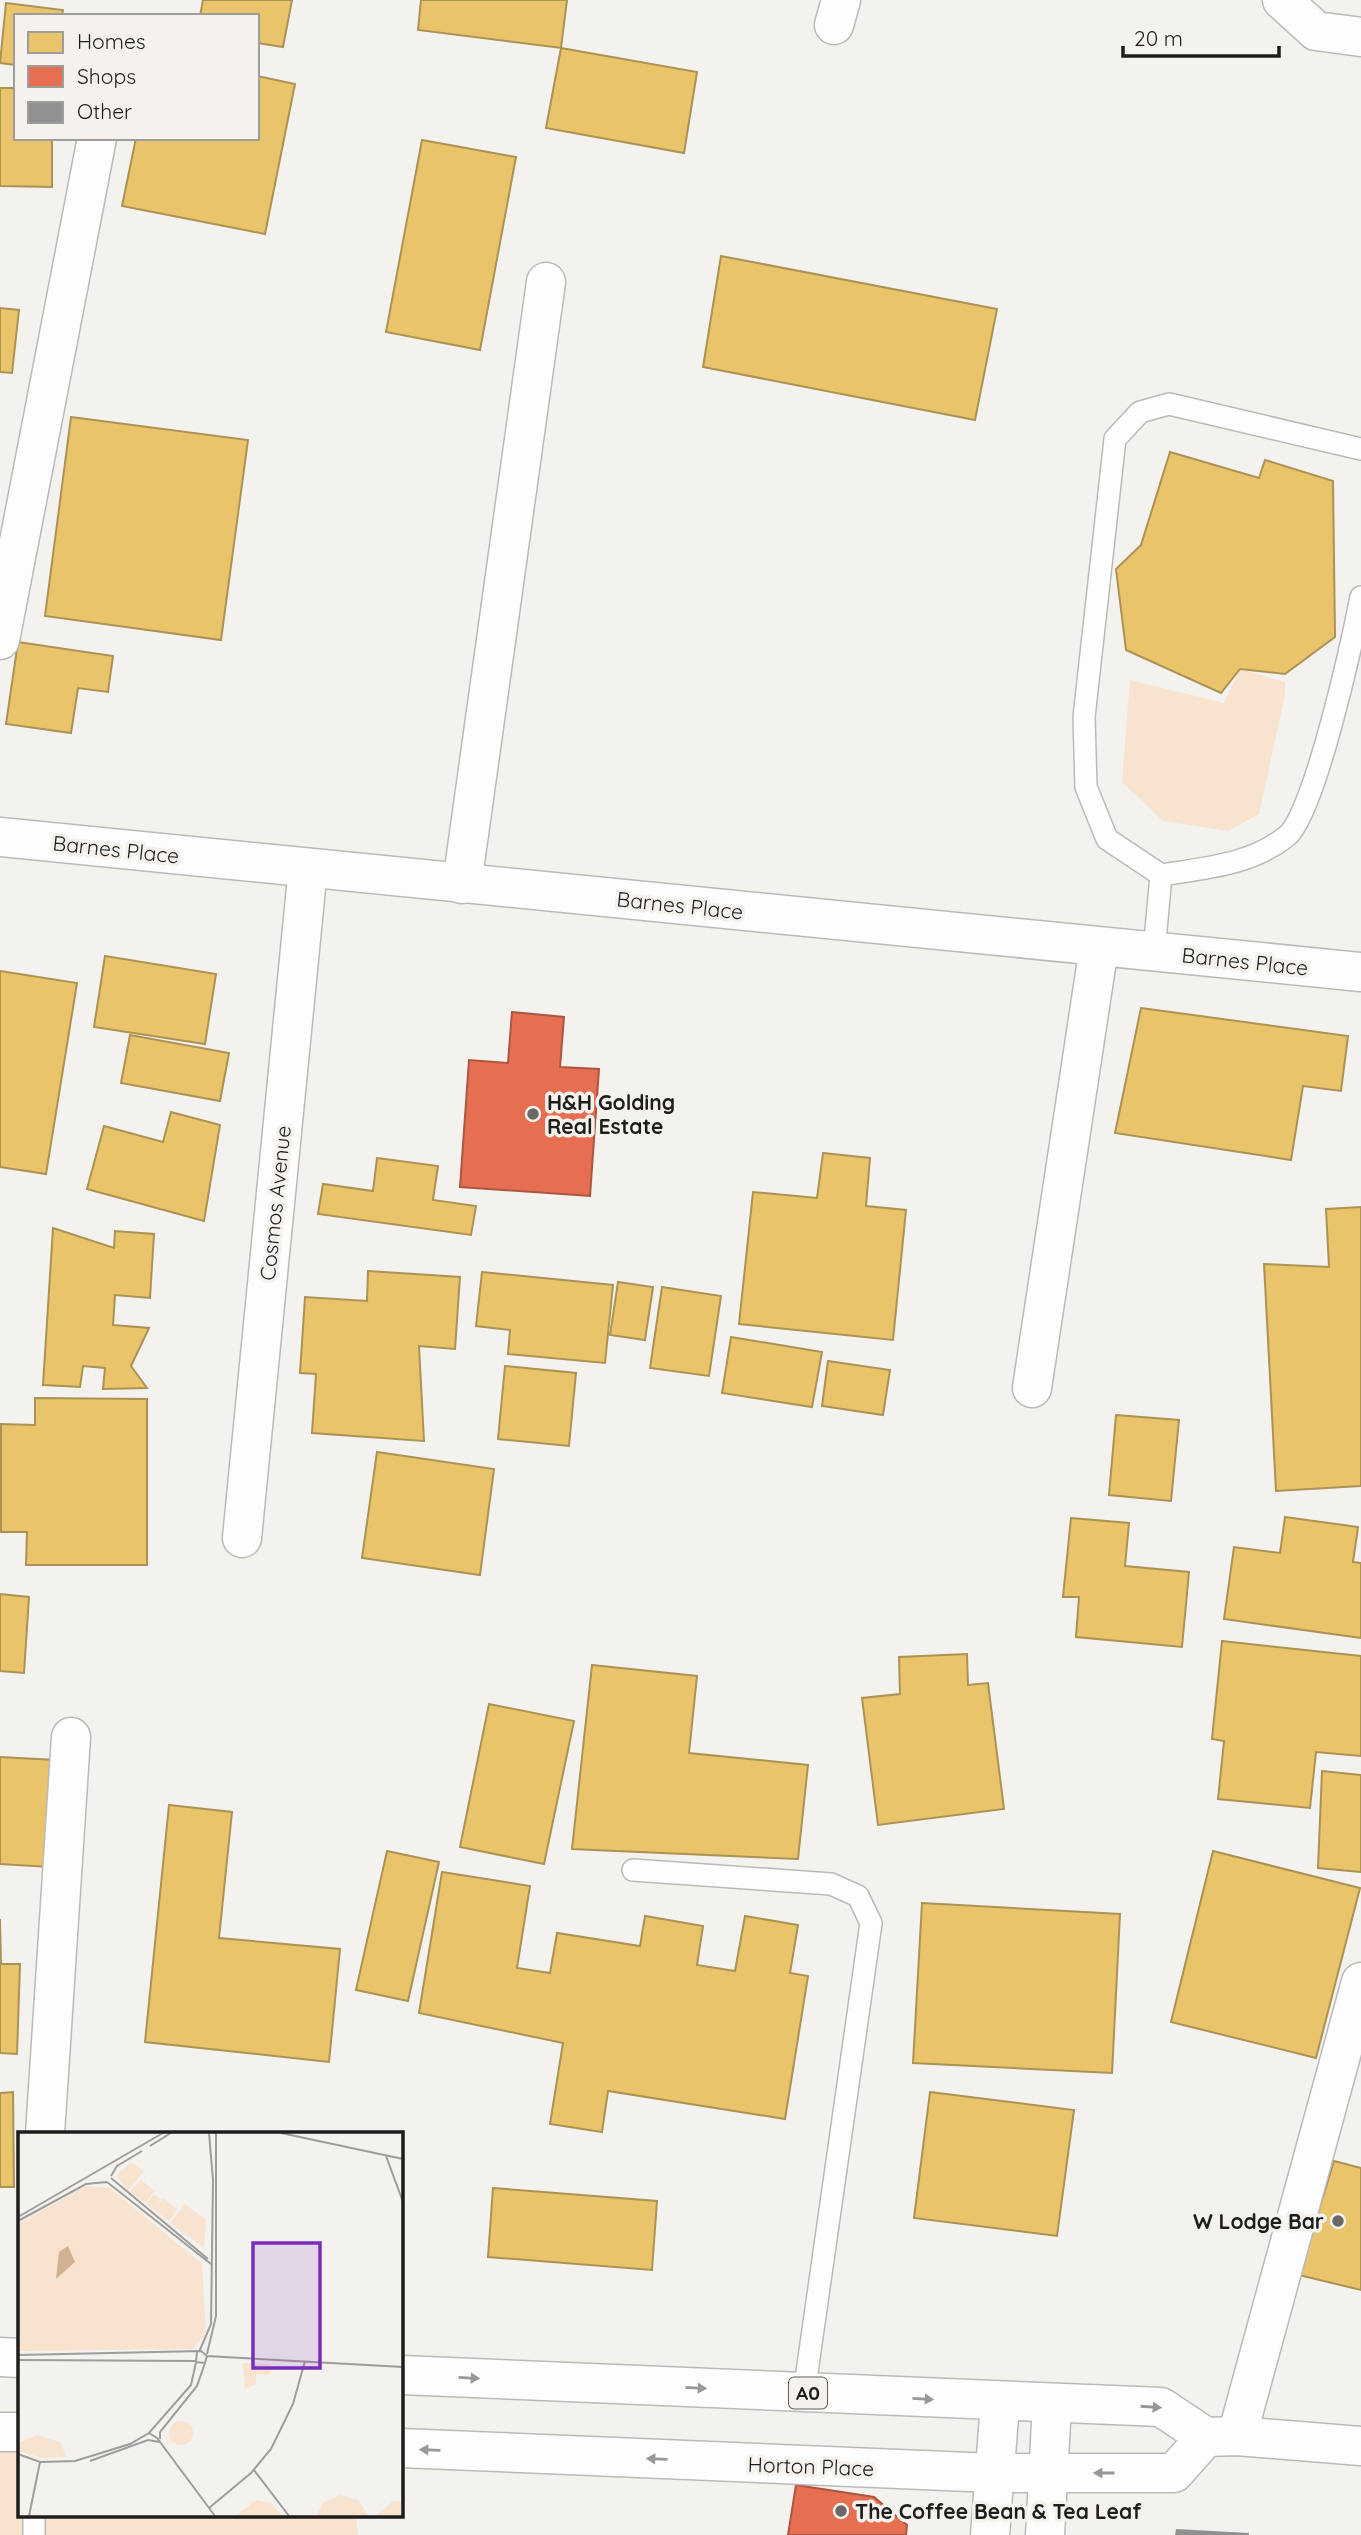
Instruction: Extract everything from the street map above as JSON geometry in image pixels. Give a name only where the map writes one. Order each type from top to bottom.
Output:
[{"type":"main road","points":[[1282,0],[1317,31],[1361,37]]},
{"type":"main road","points":[[0,640],[97,140]]},
{"type":"main road","points":[[462,884],[546,282]]},
{"type":"main road","name":"Barnes Place","points":[[0,837],[1361,972]]},
{"type":"main road","name":"Cosmos Avenue","points":[[242,1538],[308,868]]},
{"type":"main road","points":[[1032,1388],[1099,947]]},
{"type":"main road","points":[[45,2132],[71,1737]]},
{"type":"main road","points":[[1222,2437],[1361,1982]]},
{"type":"main road","points":[[0,2357],[18,2358]]},
{"type":"main road","name":"A0","points":[[402,2375],[1000,2403],[1161,2407],[1222,2437],[1361,2446]]},
{"type":"main road","points":[[990,2535],[1000,2403]]},
{"type":"main road","points":[[1045,2535],[1052,2404]]},
{"type":"main road","points":[[0,2432],[18,2432]]},
{"type":"main road","name":"Horton Place","points":[[402,2448],[994,2473],[1174,2473],[1222,2437]]},
{"type":"lane","points":[[1361,449],[1169,404],[1140,412],[1115,439],[1084,717],[1086,787],[1107,839],[1161,875],[1238,863],[1289,834],[1308,796],[1344,681],[1361,597]]},
{"type":"lane","points":[[1154,952],[1161,875]]},
{"type":"lane","points":[[633,1870],[831,1884],[858,1896],[871,1923],[804,2393]]},
{"type":"shaded area","points":[[1240,669],[1285,682],[1285,695],[1259,814],[1228,831],[1163,821],[1122,782],[1130,680],[1224,703]]},
{"type":"shaded area","points":[[0,2441],[18,2442],[18,2518],[356,2518],[358,2535],[0,2535]]},
{"type":"building: Homes","points":[[203,0],[292,0],[283,47],[259,43],[259,14],[200,14]]},
{"type":"building: Homes","points":[[421,0],[567,0],[561,48],[418,30]]},
{"type":"building: Homes","points":[[6,3],[63,10],[62,14],[14,14],[14,65],[0,63]]},
{"type":"building: Homes","points":[[561,48],[697,72],[684,153],[546,128]]},
{"type":"building: Homes","points":[[259,76],[295,84],[265,234],[122,206],[136,140],[259,140]]},
{"type":"building: Homes","points":[[0,88],[14,88],[14,140],[52,140],[52,187],[0,186]]},
{"type":"building: Homes","points":[[422,140],[516,157],[480,350],[386,332]]},
{"type":"building: Homes","points":[[721,256],[997,309],[975,420],[703,367]]},
{"type":"building: Homes","points":[[0,308],[19,310],[12,373],[0,372]]},
{"type":"building: Homes","points":[[71,417],[248,440],[221,640],[45,616]]},
{"type":"building: Homes","points":[[1170,452],[1259,478],[1265,460],[1333,481],[1335,637],[1285,674],[1240,669],[1221,693],[1126,650],[1116,569],[1141,545]]},
{"type":"building: Homes","points":[[18,642],[113,656],[108,692],[78,688],[71,733],[6,724]]},
{"type":"building: Homes","points":[[105,956],[216,974],[205,1044],[94,1027]]},
{"type":"building: Homes","points":[[0,971],[77,983],[46,1174],[0,1167]]},
{"type":"building: Homes","points":[[1141,1008],[1348,1036],[1341,1091],[1303,1086],[1291,1160],[1115,1133]]},
{"type":"building: Homes","points":[[130,1035],[229,1053],[220,1101],[121,1083]]},
{"type":"building: Homes","points":[[171,1112],[220,1125],[204,1221],[87,1189],[104,1126],[163,1142]]},
{"type":"building: Homes","points":[[823,1153],[870,1158],[866,1206],[906,1210],[893,1340],[739,1324],[753,1192],[817,1198]]},
{"type":"building: Homes","points":[[377,1158],[438,1166],[433,1200],[476,1206],[471,1235],[318,1214],[323,1184],[373,1191]]},
{"type":"building: Homes","points":[[1361,1207],[1361,1486],[1276,1491],[1264,1264],[1329,1267],[1326,1209]]},
{"type":"building: Homes","points":[[53,1228],[114,1248],[115,1231],[154,1234],[150,1298],[115,1295],[113,1325],[149,1328],[131,1366],[147,1388],[103,1389],[105,1368],[83,1366],[80,1387],[43,1385]]},
{"type":"building: Homes","points":[[368,1271],[460,1277],[455,1349],[419,1346],[424,1441],[312,1433],[316,1374],[300,1373],[305,1297],[367,1301]]},
{"type":"building: Homes","points":[[482,1272],[613,1285],[605,1363],[508,1354],[510,1330],[476,1326]]},
{"type":"building: Homes","points":[[618,1282],[653,1287],[645,1340],[610,1335]]},
{"type":"building: Homes","points":[[662,1287],[721,1296],[709,1376],[650,1368]]},
{"type":"building: Homes","points":[[731,1337],[822,1352],[812,1407],[722,1393]]},
{"type":"building: Homes","points":[[828,1361],[890,1370],[883,1415],[822,1406]]},
{"type":"building: Homes","points":[[505,1366],[576,1373],[569,1446],[498,1439]]},
{"type":"building: Homes","points":[[35,1398],[147,1399],[147,1565],[26,1565],[27,1532],[1,1532],[1,1424],[35,1425]]},
{"type":"building: Homes","points":[[1116,1415],[1179,1420],[1171,1501],[1109,1495]]},
{"type":"building: Homes","points":[[377,1452],[494,1469],[480,1575],[362,1558]]},
{"type":"building: Homes","points":[[1285,1517],[1358,1527],[1353,1562],[1361,1563],[1361,1638],[1224,1619],[1234,1547],[1280,1553]]},
{"type":"building: Homes","points":[[1071,1518],[1129,1523],[1125,1566],[1189,1572],[1182,1647],[1076,1637],[1079,1597],[1063,1597]]},
{"type":"building: Homes","points":[[0,1594],[29,1597],[24,1673],[0,1671]]},
{"type":"building: Homes","points":[[1222,1641],[1361,1656],[1361,1756],[1316,1752],[1310,1808],[1218,1799],[1224,1741],[1212,1739]]},
{"type":"building: Homes","points":[[967,1654],[968,1685],[988,1683],[1004,1809],[878,1825],[862,1698],[900,1694],[899,1657]]},
{"type":"building: Homes","points":[[592,1665],[697,1676],[689,1753],[808,1765],[798,1859],[572,1849]]},
{"type":"building: Homes","points":[[489,1704],[574,1721],[544,1864],[460,1847]]},
{"type":"building: Homes","points":[[0,1757],[56,1760],[50,1867],[0,1864]]},
{"type":"building: Homes","points":[[1322,1771],[1361,1775],[1361,1872],[1318,1868]]},
{"type":"building: Homes","points":[[169,1805],[232,1812],[219,1938],[340,1949],[329,2062],[145,2042]]},
{"type":"building: Homes","points":[[387,1851],[439,1862],[408,2001],[356,1990]]},
{"type":"building: Homes","points":[[1213,1851],[1360,1888],[1316,2058],[1171,2022]]},
{"type":"building: Homes","points":[[442,1872],[530,1886],[517,1968],[550,1973],[557,1933],[640,1946],[645,1916],[703,1926],[697,1965],[735,1971],[745,1916],[798,1925],[790,1973],[808,1976],[785,2119],[608,2091],[602,2132],[550,2124],[563,2043],[419,2013]]},
{"type":"building: Homes","points":[[922,1903],[1120,1914],[1112,2073],[913,2063]]},
{"type":"building: Homes","points":[[0,1919],[1,1964],[20,1964],[17,2054],[0,2053]]},
{"type":"building: Homes","points":[[13,2092],[14,2187],[0,2187],[0,2093]]},
{"type":"building: Homes","points":[[930,2092],[1074,2110],[1057,2236],[914,2218]]},
{"type":"building: Homes","name":"W Lodge Bar","points":[[1334,2161],[1361,2168],[1361,2290],[1299,2275]]},
{"type":"building: Homes","points":[[493,2188],[657,2201],[652,2270],[488,2257]]},
{"type":"building: Shops","points":[[512,1012],[564,1017],[560,1067],[599,1069],[590,1196],[460,1187],[469,1060],[508,1063]]},
{"type":"building: Shops","name":"The Coffee Bean & Tea Leaf","points":[[796,2485],[874,2497],[907,2525],[906,2535],[788,2535]]},
{"type":"building: Other","points":[[1176,2529],[1249,2533],[1249,2535],[1175,2535]]},
{"type":"place","name":"H&H Golding Real Estate","points":[[533,1114]]},
{"type":"place","name":"W Lodge Bar","points":[[1338,2221]]},
{"type":"place","name":"The Coffee Bean & Tea Leaf","points":[[841,2511]]}]
